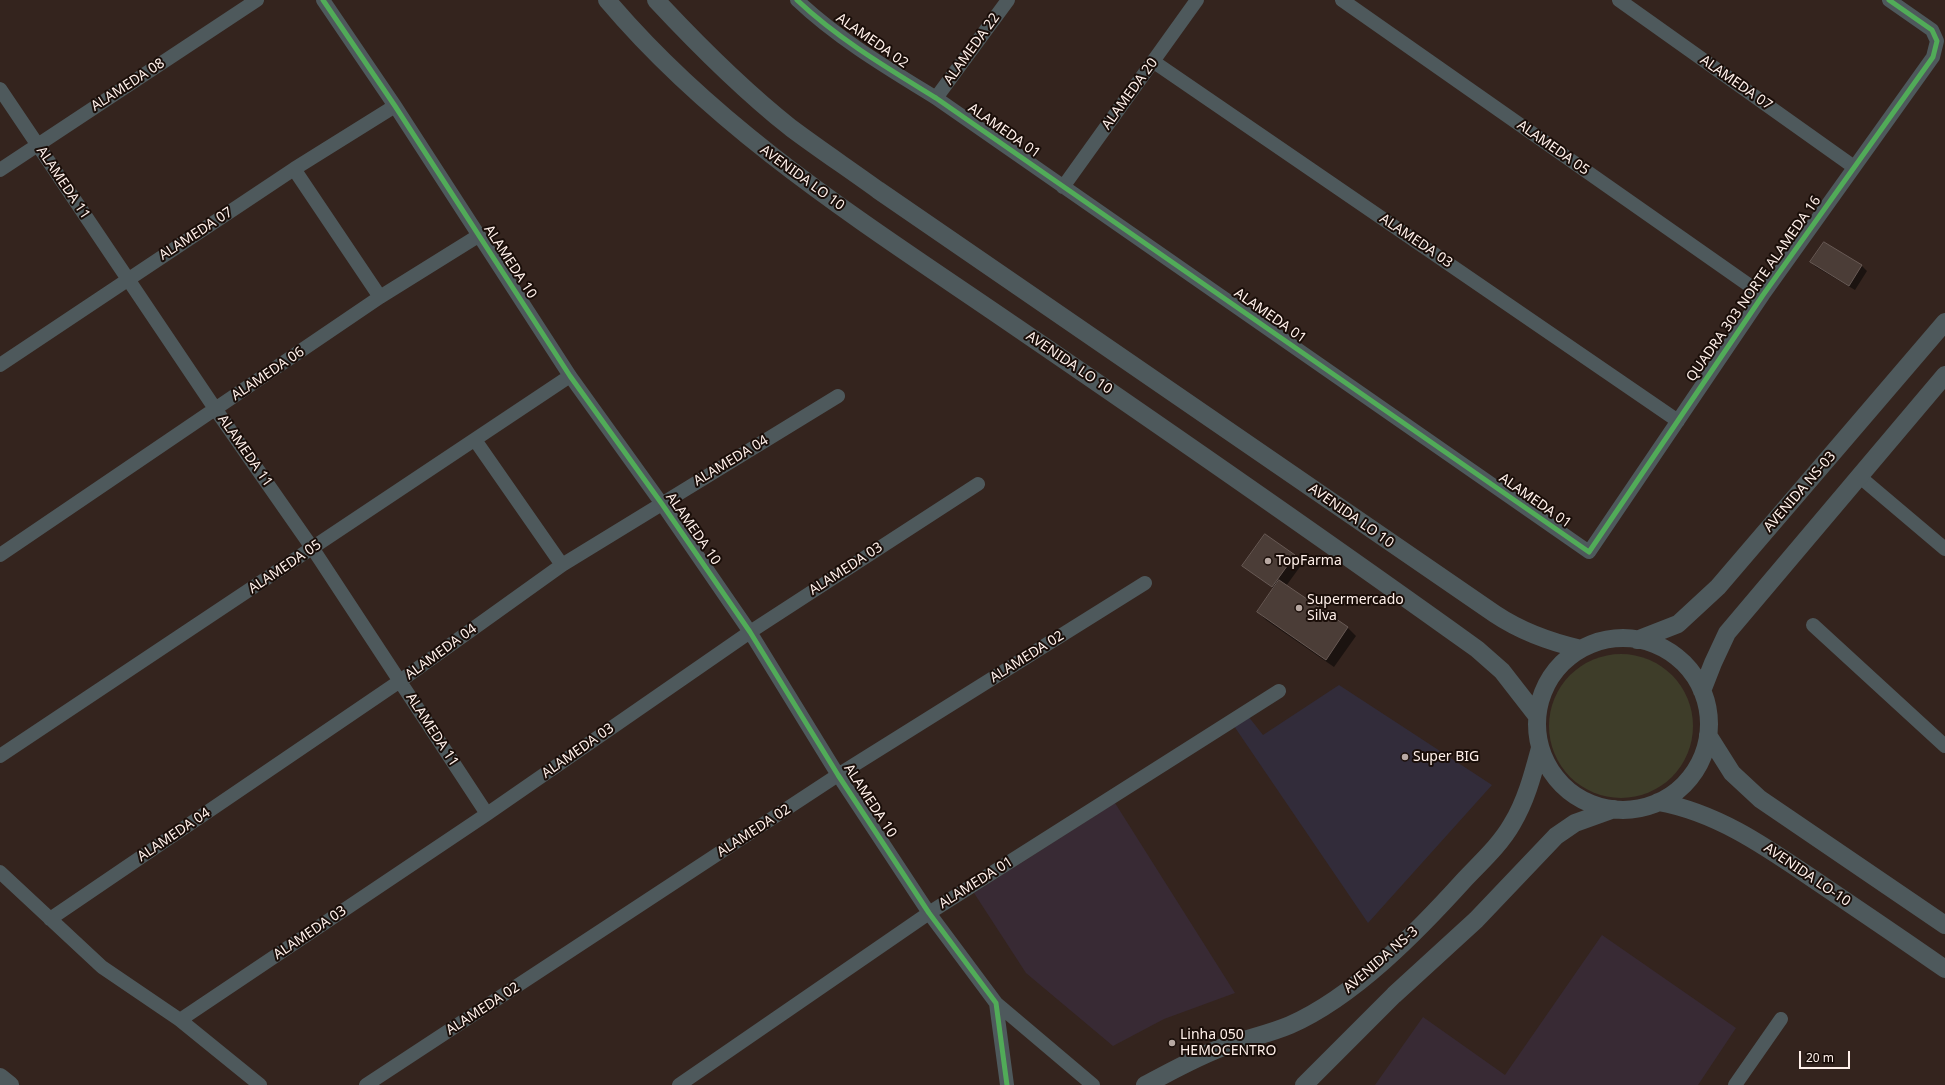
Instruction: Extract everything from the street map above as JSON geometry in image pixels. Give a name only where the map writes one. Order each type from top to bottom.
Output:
[{"type":"street","name":"ALAMEDA 08","points":[[0,170],[257,0]]},
{"type":"street","name":"ALAMEDA 10","points":[[323,0],[395,106],[570,376],[662,504],[750,632],[838,775],[929,913],[996,1003],[1007,1085]]},
{"type":"street","name":"AVENIDA LO 10","points":[[608,0],[679,75],[740,131],[769,155],[842,208],[1142,413],[1472,645],[1502,671],[1537,716]]},
{"type":"street","name":"AVENIDA LO 10","points":[[656,0],[717,62],[769,109],[810,141],[878,190],[1495,614],[1520,629],[1538,637],[1581,649]]},
{"type":"street","name":"ALAMEDA 02","points":[[797,0],[845,38],[936,98]]},
{"type":"street","name":"ALAMEDA 22","points":[[936,98],[1008,0]]},
{"type":"street","name":"ALAMEDA 20","points":[[1063,187],[1154,62],[1196,0]]},
{"type":"street","name":"ALAMEDA 05","points":[[1342,0],[1763,295]]},
{"type":"street","name":"ALAMEDA 07","points":[[1619,0],[1854,167]]},
{"type":"street","points":[[1889,0],[1932,30],[1941,42]]},
{"type":"street","name":"QUADRA 303 NORTE ALAMEDA 16","points":[[1590,552],[1763,295],[1933,57],[1941,42]]},
{"type":"street","name":"ALAMEDA 03","points":[[1154,62],[1678,421]]},
{"type":"street","name":"ALAMEDA 11","points":[[0,89],[216,410],[313,549],[487,814]]},
{"type":"street","name":"ALAMEDA 01","points":[[936,98],[1590,552]]},
{"type":"street","name":"ALAMEDA 07","points":[[0,365],[294,170],[395,106]]},
{"type":"street","points":[[294,170],[380,297]]},
{"type":"street","name":"ALAMEDA 06","points":[[0,555],[216,410],[380,297],[478,236]]},
{"type":"street","name":"AVENIDA NS-03","points":[[1637,640],[1678,624],[1718,587],[1945,322]]},
{"type":"street","points":[[1702,692],[1727,633],[1945,375]]},
{"type":"street","name":"ALAMEDA 05","points":[[0,756],[313,549],[570,376]]},
{"type":"street","name":"ALAMEDA 04","points":[[50,920],[400,681],[562,565],[838,396]]},
{"type":"street","points":[[475,440],[562,565]]},
{"type":"street","points":[[1860,477],[1945,549]]},
{"type":"street","name":"ALAMEDA 03","points":[[180,1020],[487,814],[750,632],[978,484]]},
{"type":"street","name":"ALAMEDA 02","points":[[366,1085],[838,775],[1145,583]]},
{"type":"street","points":[[1813,625],[1945,746]]},
{"type":"street","name":"AVENIDA NS-3","points":[[1304,1085],[1394,995],[1476,920],[1556,836],[1574,823],[1615,809],[1641,807],[1658,802],[1680,788],[1692,775],[1704,752],[1708,734],[1708,713],[1702,692],[1694,676],[1676,657],[1661,648],[1637,640],[1621,638],[1604,640],[1581,649],[1561,664],[1551,677],[1540,699],[1537,716],[1537,732],[1540,748],[1551,771],[1568,789],[1590,803],[1615,809]]},
{"type":"street","name":"ALAMEDA 01","points":[[679,1085],[929,913],[1279,691]]},
{"type":"street","points":[[1708,734],[1732,772],[1760,799],[1945,925]]},
{"type":"street","name":"AVENIDA NS-3","points":[[1145,1085],[1206,1054],[1290,1025],[1312,1014],[1338,997],[1387,958],[1433,914],[1494,849],[1512,825],[1527,795],[1540,748]]},
{"type":"street","name":"AVENIDA LO-10","points":[[1658,802],[1675,805],[1701,814],[1733,828],[1765,846],[1945,969]]},
{"type":"street","points":[[0,872],[102,967],[180,1020],[260,1085]]},
{"type":"street","points":[[996,1003],[1093,1085]]},
{"type":"street","points":[[1735,1085],[1781,1019]]},
{"type":"street","points":[[0,1077],[10,1085]]},
{"type":"shaded area","points":[[1614,654],[1628,654],[1642,657],[1661,666],[1677,680],[1690,705],[1693,726],[1692,740],[1687,754],[1677,772],[1667,782],[1642,795],[1628,798],[1614,798],[1600,795],[1581,786],[1565,772],[1552,747],[1549,733],[1549,719],[1552,705],[1561,686],[1575,670],[1600,657]]},
{"type":"shaded area","points":[[1339,685],[1492,785],[1368,923],[1234,726],[1248,716],[1263,735]]},
{"type":"shaded area","points":[[1115,803],[1235,993],[1164,1019],[1113,1046],[1026,973],[974,893]]},
{"type":"shaded area","points":[[1602,935],[1736,1028],[1698,1085],[1375,1085],[1423,1017],[1505,1075]]},
{"type":"building","points":[[1824,242],[1862,265],[1849,286],[1810,262]]},
{"type":"building","points":[[1265,534],[1295,555],[1272,587],[1242,566]]},
{"type":"building","points":[[1279,580],[1348,627],[1326,660],[1257,612]]},
{"type":"cycle path","points":[[323,0],[395,106],[570,376],[662,504],[750,632],[838,775],[929,913],[996,1003],[1007,1085]]},
{"type":"cycle path","points":[[797,0],[829,28],[882,65],[936,98],[1589,552],[1763,295],[1933,57],[1937,41],[1932,30],[1889,0]]},
{"type":"place","name":"TopFarma","points":[[1268,561]]},
{"type":"place","name":"Supermercado Silva","points":[[1299,608]]},
{"type":"place","name":"Super BIG","points":[[1405,757]]},
{"type":"place","name":"Linha 050 HEMOCENTRO","points":[[1172,1043]]}]
